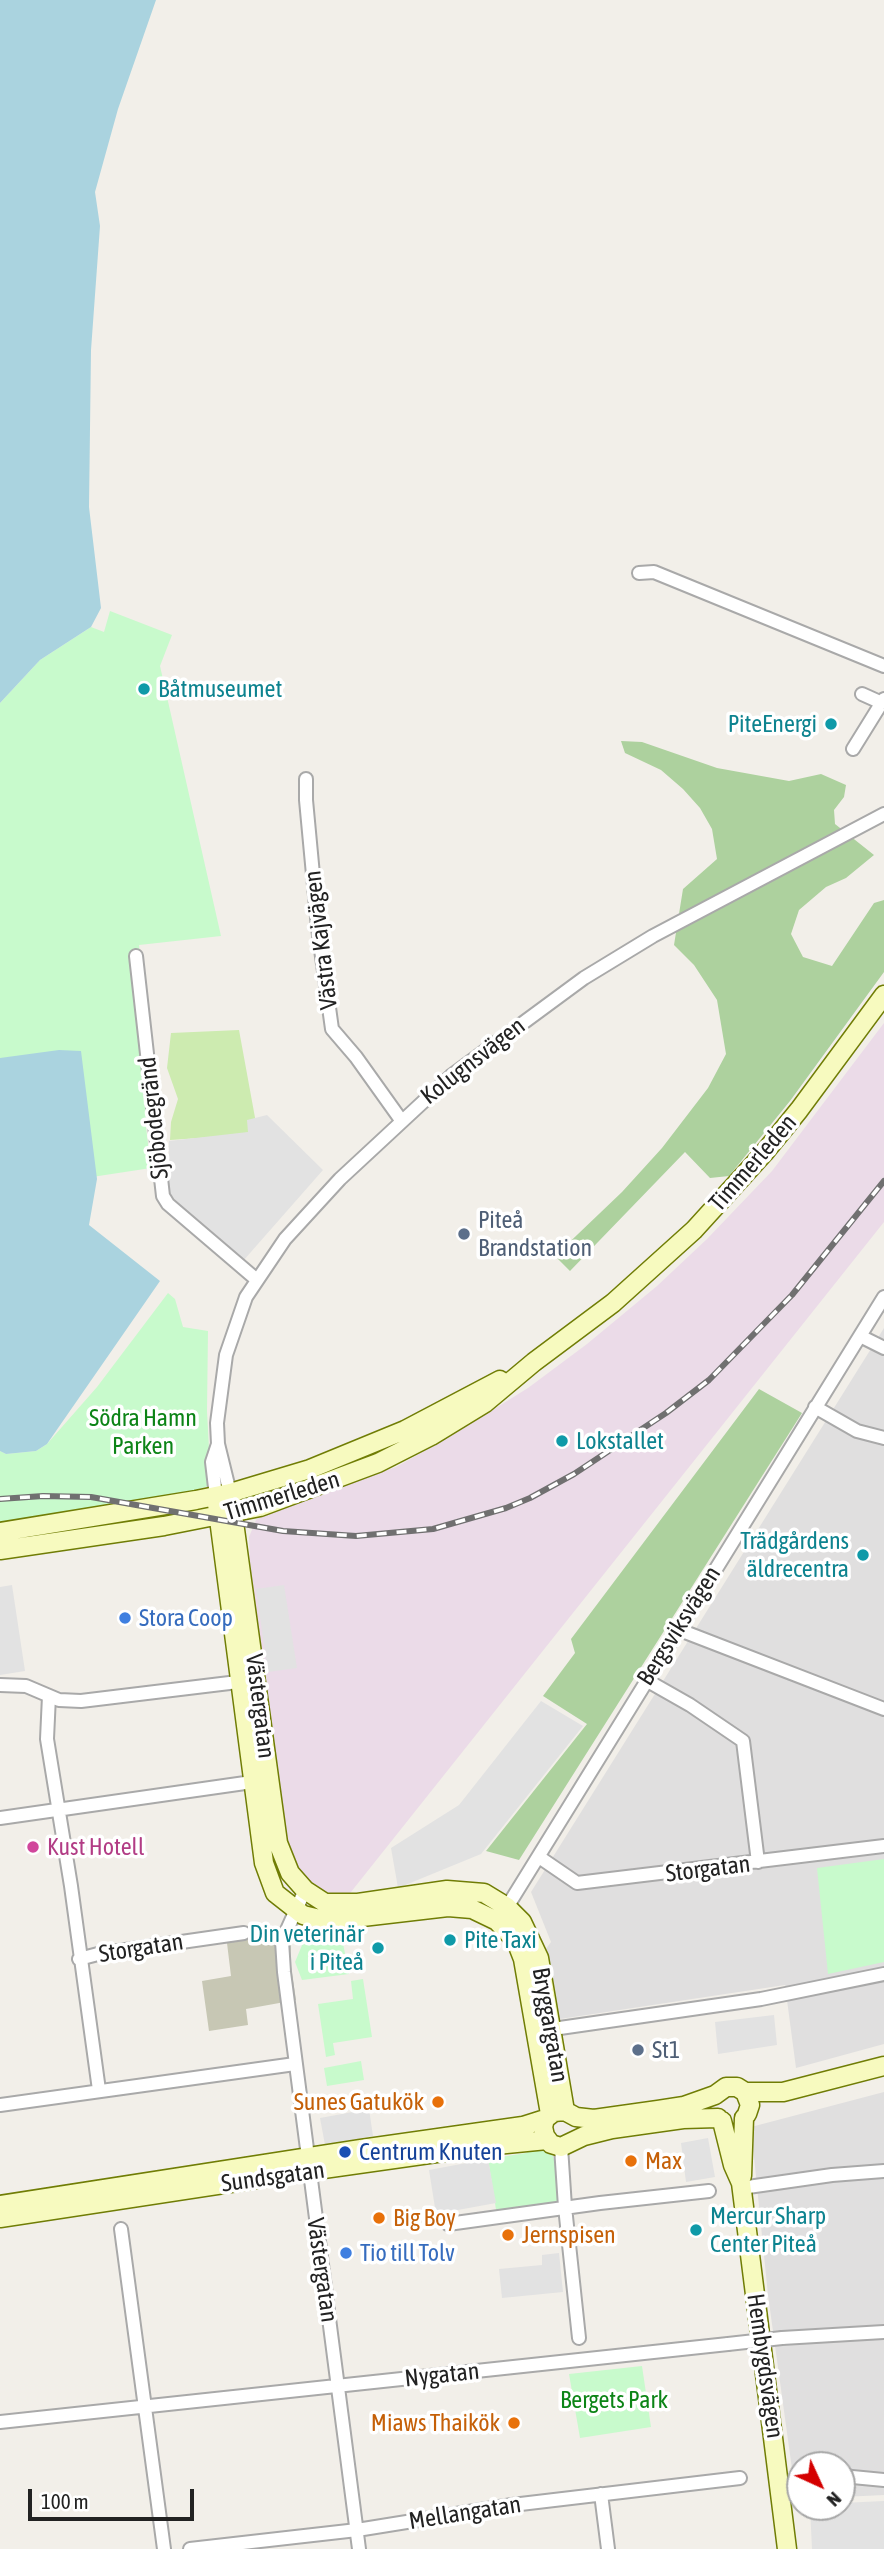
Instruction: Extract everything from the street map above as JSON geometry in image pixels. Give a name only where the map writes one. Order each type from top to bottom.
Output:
[{"type":"main road","name":"Timmerleden","points":[[0,1550],[118,1534],[226,1515],[290,1497],[378,1463],[431,1436],[485,1403],[612,1303],[694,1230],[799,1110],[884,995]]},
{"type":"main road","name":"Timmerleden","points":[[0,1532],[223,1494],[310,1469],[363,1449],[435,1416],[534,1362]]},
{"type":"main road","name":"Västergatan","points":[[223,1494],[262,1780],[264,1863],[275,1894],[295,1909]]},
{"type":"main road","name":"Västergatan","points":[[262,1780],[278,1843],[290,1873],[305,1891]]},
{"type":"main road","points":[[305,1891],[325,1903],[358,1903],[447,1890],[468,1890],[484,1894],[499,1915]]},
{"type":"main road","points":[[295,1909],[303,1915],[328,1921],[448,1907],[499,1915]]},
{"type":"main road","name":"Bryggargatan","points":[[499,1915],[522,1922],[539,1958],[544,2030],[559,2115]]},
{"type":"main road","name":"Sundsgatan","points":[[0,2218],[523,2126],[559,2115],[594,2119],[684,2106],[715,2095],[726,2087],[737,2087],[745,2092],[783,2092],[884,2066]]},
{"type":"main road","points":[[745,2092],[750,2105],[746,2116]]},
{"type":"main road","name":"Sundsgatan","points":[[0,2206],[308,2165],[486,2146],[562,2142],[612,2129],[683,2119],[720,2119],[731,2123],[767,2105],[783,2092]]},
{"type":"main road","points":[[715,2095],[713,2104],[720,2119]]},
{"type":"main road","points":[[559,2115],[580,2129],[562,2142],[544,2132],[559,2115]]},
{"type":"main road","name":"Hembygdsvägen","points":[[741,2185],[746,2116]]},
{"type":"main road","name":"Hembygdsvägen","points":[[720,2119],[741,2185],[787,2549]]},
{"type":"street","points":[[639,573],[654,572],[884,666]]},
{"type":"street","points":[[853,748],[883,701],[862,694]]},
{"type":"street","name":"Västra Kajvägen","points":[[306,779],[318,928],[332,1029],[356,1057],[401,1120]]},
{"type":"street","name":"Kolugnsvägen","points":[[223,1494],[217,1423],[226,1356],[246,1297],[285,1239],[340,1179],[401,1120],[466,1064],[584,978],[653,936],[884,814]]},
{"type":"street","name":"Sjöbodegränd","points":[[136,956],[163,1196],[168,1204],[257,1280]]},
{"type":"street","name":"Bergsviksvägen","points":[[499,1915],[539,1857],[556,1825],[884,1297]]},
{"type":"street","points":[[860,1336],[884,1348]]},
{"type":"street","points":[[815,1407],[857,1431],[884,1438]]},
{"type":"street","points":[[677,1629],[884,1709]]},
{"type":"street","points":[[0,1685],[26,1686],[59,1700],[82,1701],[249,1680]]},
{"type":"street","points":[[646,1680],[690,1705],[743,1741],[758,1862]]},
{"type":"street","points":[[49,1696],[47,1739],[71,1886],[99,2090]]},
{"type":"street","points":[[0,1818],[262,1780]]},
{"type":"street","name":"Storgatan","points":[[539,1857],[577,1883],[884,1846]]},
{"type":"street","name":"Västergatan","points":[[305,1891],[282,1941],[284,1972],[359,2549]]},
{"type":"street","name":"Storgatan","points":[[79,1959],[244,1933]]},
{"type":"street","points":[[544,2030],[761,1999],[884,1974]]},
{"type":"street","points":[[0,2105],[295,2064]]},
{"type":"street","points":[[562,2142],[565,2207],[579,2337]]},
{"type":"street","points":[[741,2185],[884,2171]]},
{"type":"street","points":[[448,2224],[565,2207],[709,2191]]},
{"type":"street","points":[[121,2229],[164,2549]]},
{"type":"street","name":"Nygatan","points":[[0,2422],[728,2344],[884,2332]]},
{"type":"street","points":[[856,2477],[884,2480]]},
{"type":"street","name":"Mellangatan","points":[[190,2549],[357,2530],[512,2505],[740,2478]]},
{"type":"street","points":[[601,2494],[608,2549]]},
{"type":"shaded area","points":[[884,1023],[884,1222],[343,1902],[324,1895],[292,1867],[286,1846],[250,1563],[249,1537],[256,1520],[266,1512],[396,1467],[528,1388],[587,1344],[657,1286],[707,1239],[772,1171]]},
{"type":"shaded area","points":[[267,1115],[323,1170],[243,1261],[186,1214],[169,1192],[169,1141],[248,1132],[247,1120]]},
{"type":"shaded area","points":[[884,1328],[884,2044],[796,2068],[785,1985],[560,2019],[553,2014],[540,1957],[551,1942],[531,1892]]},
{"type":"shaded area","points":[[12,1585],[25,1671],[0,1675],[0,1587]]},
{"type":"shaded area","points":[[284,1585],[297,1668],[268,1672],[256,1589]]},
{"type":"shaded area","points":[[541,1701],[583,1726],[481,1854],[398,1888],[391,1848],[459,1805]]},
{"type":"shaded area","points":[[268,1936],[291,1945],[290,1960],[296,2000],[246,2009],[248,2025],[209,2031],[202,1981],[231,1976],[227,1943]]},
{"type":"shaded area","points":[[774,2015],[777,2045],[718,2054],[715,2022]]},
{"type":"shaded area","points":[[884,2092],[884,2495],[856,2496],[856,2451],[790,2451],[768,2295],[751,2127]]},
{"type":"shaded area","points":[[369,2109],[373,2136],[325,2145],[320,2118]]},
{"type":"shaded area","points":[[708,2138],[715,2177],[686,2182],[681,2143]]},
{"type":"shaded area","points":[[488,2159],[496,2203],[436,2214],[429,2170]]},
{"type":"shaded area","points":[[559,2253],[563,2292],[502,2298],[499,2269],[542,2265],[542,2255]]},
{"type":"shaded area","points":[[884,2501],[884,2549],[812,2549],[811,2521],[856,2521],[856,2502]]},
{"type":"green space","points":[[110,611],[172,635],[160,666],[221,936],[139,945],[159,1117],[145,1119],[151,1168],[92,1177],[0,1064],[0,703],[40,660],[91,627],[104,632]]},
{"type":"green space","points":[[621,741],[642,742],[717,768],[789,781],[821,774],[846,785],[844,797],[834,810],[835,824],[874,855],[846,878],[826,887],[799,910],[791,934],[803,957],[832,966],[874,903],[884,900],[884,972],[790,1101],[729,1176],[710,1178],[685,1152],[570,1271],[555,1256],[622,1192],[662,1148],[708,1088],[726,1054],[717,1000],[694,965],[674,945],[683,889],[717,859],[712,829],[700,808],[683,789],[661,770],[625,753]]},
{"type":"green space","points":[[239,1030],[258,1134],[170,1140],[171,1122],[178,1099],[167,1068],[171,1033]]},
{"type":"green space","name":"Södra Hamn Parken","points":[[168,1293],[175,1299],[183,1327],[208,1331],[207,1411],[211,1485],[193,1491],[0,1524],[0,1451],[6,1454],[36,1451],[47,1444],[97,1387]]},
{"type":"green space","points":[[759,1389],[802,1413],[519,1860],[486,1851],[587,1724],[543,1696],[575,1653],[571,1639]]},
{"type":"green space","points":[[884,1859],[884,1962],[828,1974],[817,1868]]},
{"type":"green space","points":[[341,1933],[349,1974],[302,1980],[295,1962],[305,1938]]},
{"type":"green space","points":[[363,1979],[372,2037],[333,2043],[335,2055],[326,2057],[318,2004],[353,1999],[351,1981]]},
{"type":"green space","points":[[361,2061],[364,2080],[327,2086],[324,2068]]},
{"type":"green space","points":[[533,2149],[552,2154],[557,2168],[559,2204],[497,2216],[488,2159],[526,2153]]},
{"type":"green space","name":"Bergets Park","points":[[642,2366],[651,2427],[580,2438],[569,2374]]},
{"type":"water","points":[[0,0],[156,0],[118,109],[95,192],[100,226],[91,350],[89,507],[101,608],[91,627],[40,660],[0,703]]},
{"type":"water","points":[[59,1050],[81,1051],[97,1179],[89,1225],[160,1281],[47,1444],[36,1451],[6,1454],[0,1451],[0,1058]]},
{"type":"railway","points":[[0,1499],[91,1497],[283,1531],[356,1536],[433,1529],[506,1508],[574,1474],[666,1413],[709,1380],[792,1295],[884,1181]]},
{"type":"place","name":"Båtmuseumet","points":[[144,689]]},
{"type":"place","name":"PiteEnergi","points":[[831,724]]},
{"type":"place","name":"Piteå Brandstation","points":[[464,1234]]},
{"type":"place","name":"Lokstallet","points":[[562,1441]]},
{"type":"place","name":"Trädgårdens äldrecentra","points":[[863,1555]]},
{"type":"place","name":"Stora Coop","points":[[125,1618]]},
{"type":"place","name":"Kust Hotell","points":[[33,1847]]},
{"type":"place","name":"Pite Taxi","points":[[450,1940]]},
{"type":"place","name":"Din veterinär i Piteå","points":[[378,1948]]},
{"type":"place","name":"St1","points":[[638,2050]]},
{"type":"place","name":"Sunes Gatukök","points":[[438,2102]]},
{"type":"place","name":"Centrum Knuten","points":[[345,2152]]},
{"type":"place","name":"Max","points":[[631,2161]]},
{"type":"place","name":"Big Boy","points":[[379,2218]]},
{"type":"place","name":"Mercur Sharp Center Piteå","points":[[696,2230]]},
{"type":"place","name":"Jernspisen","points":[[508,2235]]},
{"type":"place","name":"Tio till Tolv","points":[[346,2253]]},
{"type":"place","name":"Miaws Thaikök","points":[[514,2423]]}]
